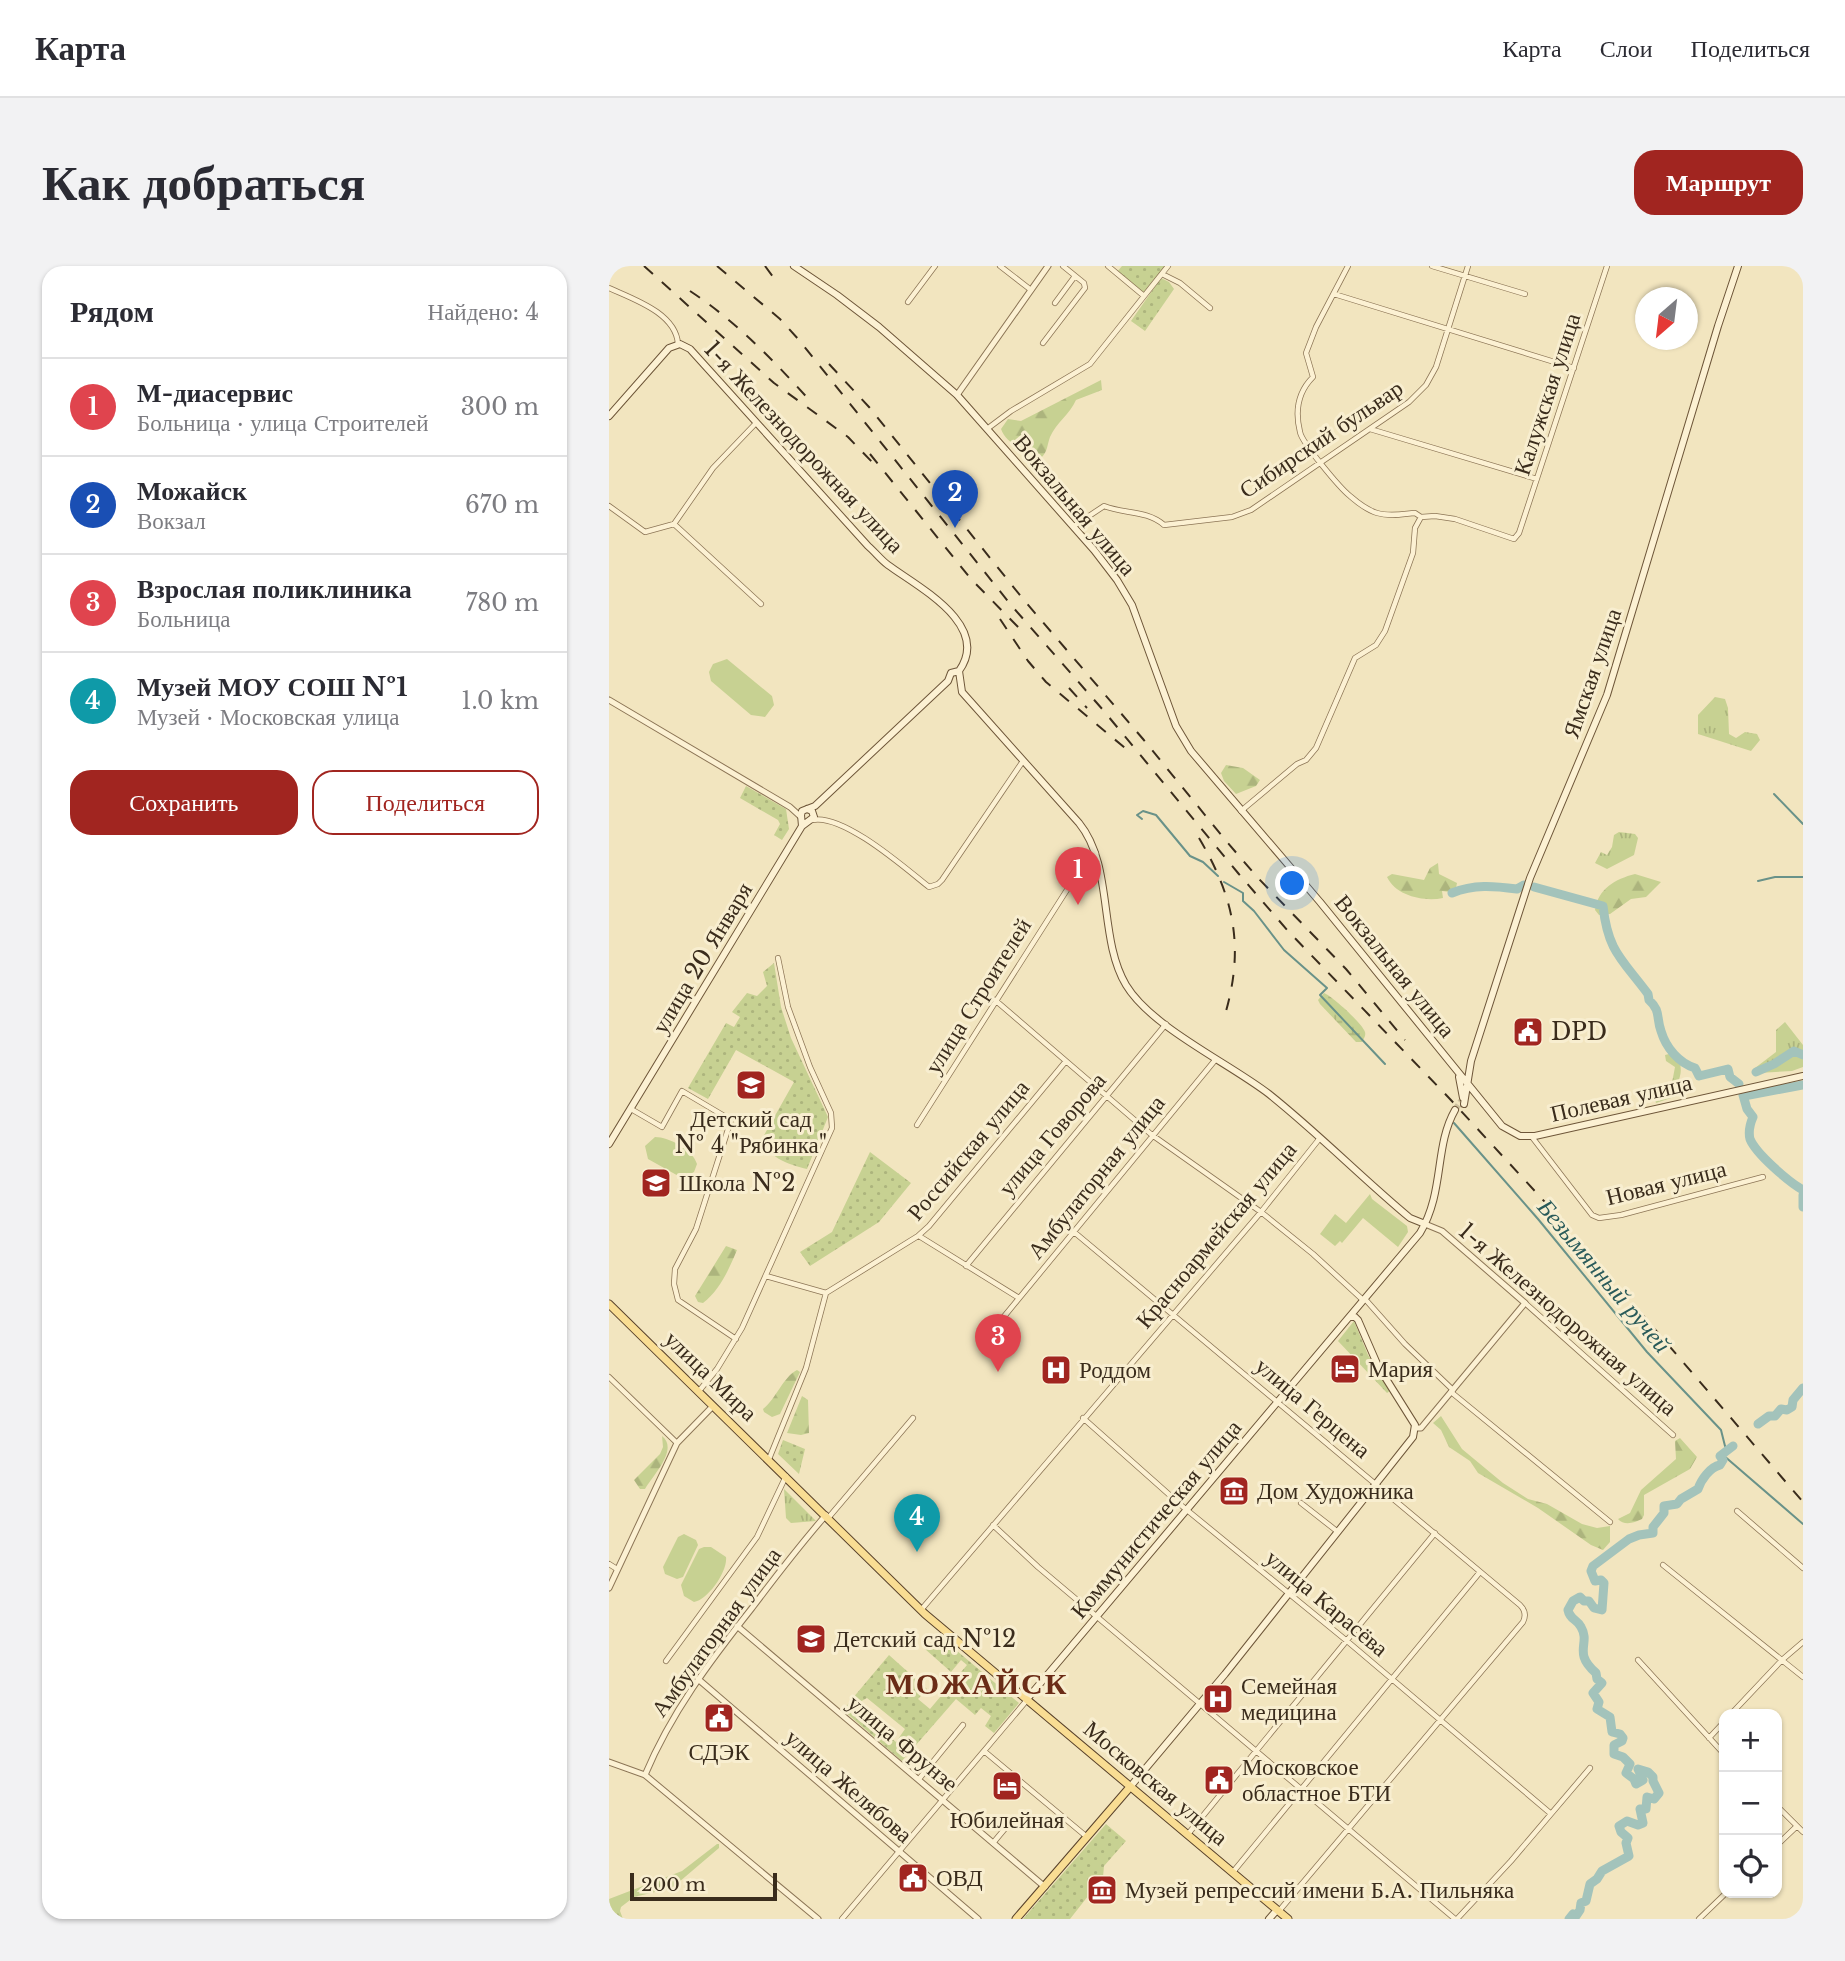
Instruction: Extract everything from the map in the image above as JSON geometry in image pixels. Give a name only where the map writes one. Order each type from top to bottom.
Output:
[{"type":"main road","name":"Вокзальная улица","points":[[794,266],[802,269],[879,327],[957,396],[1074,526],[1127,596],[1182,737],[1468,1086]]},
{"type":"main road","name":"Ямская улица","points":[[1463,1101],[1471,1061],[1535,866],[1607,695],[1717,327],[1738,266]]},
{"type":"main road","points":[[609,416],[660,356],[671,346],[678,344]]},
{"type":"main road","name":"1-я Железнодорожная улица","points":[[678,344],[684,345],[696,355],[883,561],[930,593],[965,635],[969,646],[967,656],[955,677],[961,692],[1084,829],[1096,853],[1112,944],[1123,981],[1138,1002],[1270,1095],[1410,1218],[1425,1224]]},
{"type":"main road","points":[[807,821],[810,809],[955,677]]},
{"type":"main road","points":[[807,821],[814,817],[810,809]]},
{"type":"main road","name":"улица 20 Января","points":[[609,1144],[807,821]]},
{"type":"main road","points":[[1446,1056],[1461,1068],[1471,1061]]},
{"type":"main road","points":[[1457,1072],[1463,1101],[1483,1104]]},
{"type":"main road","name":"Полевая улица","points":[[1468,1086],[1507,1130],[1520,1136],[1532,1137],[1803,1076]]},
{"type":"main road","name":"Коммунистическая улица","points":[[1027,1699],[1420,1233],[1436,1195],[1450,1118],[1456,1111]]},
{"type":"main road","points":[[1361,1328],[1363,1301]]},
{"type":"main road","name":"улица Мира","points":[[609,1304],[786,1475]]},
{"type":"main road","points":[[1017,1919],[1201,1703],[1377,1485],[1419,1428],[1380,1368],[1355,1317],[1348,1318]]},
{"type":"main road","name":"Московская улица","points":[[786,1475],[921,1610],[1288,1919]]},
{"type":"main road","points":[[1269,1919],[1278,1911]]},
{"type":"street","points":[[908,302],[935,266]]},
{"type":"street","points":[[999,266],[1031,290]]},
{"type":"street","points":[[957,396],[1048,266]]},
{"type":"street","points":[[1043,343],[1085,288],[1084,283],[1063,266]]},
{"type":"street","points":[[1108,266],[1145,296]]},
{"type":"street","points":[[987,429],[1011,411],[1090,364],[1168,266]]},
{"type":"street","points":[[1241,811],[1297,764],[1306,760],[1316,748],[1355,658],[1376,645],[1385,631],[1413,552],[1415,528],[1421,517],[1415,513],[1379,514],[1367,509],[1348,495],[1300,435],[1297,405],[1305,385],[1313,377],[1306,353],[1347,266]]},
{"type":"street","points":[[1432,266],[1524,295]]},
{"type":"street","name":"Сибирский бульвар","points":[[1074,526],[1104,506],[1150,516],[1164,525],[1232,517],[1251,510],[1409,402],[1426,385],[1436,367],[1468,266]]},
{"type":"street","name":"Калужская улица","points":[[1421,517],[1455,519],[1514,539],[1519,533],[1607,266]]},
{"type":"street","points":[[1162,274],[1180,283],[1210,308]]},
{"type":"street","points":[[1055,303],[1075,276]]},
{"type":"street","points":[[609,288],[655,311],[674,330],[678,344]]},
{"type":"street","points":[[1334,294],[1574,368]]},
{"type":"street","points":[[609,506],[645,532],[674,524],[713,468],[756,423]]},
{"type":"street","points":[[1369,429],[1537,479]]},
{"type":"street","points":[[674,524],[761,604]]},
{"type":"street","points":[[609,700],[794,810],[807,821],[864,837],[929,887],[942,880],[1023,761]]},
{"type":"street","points":[[794,810],[810,809]]},
{"type":"street","name":"улица Строителей","points":[[917,1125],[1086,859],[1096,853]]},
{"type":"street","points":[[698,1392],[736,1339],[830,1135],[832,1121],[788,1007],[778,958]]},
{"type":"street","points":[[995,1000],[1152,1135],[1261,1212],[1313,1254],[1452,1391],[1610,1522]]},
{"type":"street","name":"улица Говорова","points":[[966,1266],[1166,1024]]},
{"type":"street","name":"Амбулаторная улица","points":[[1002,1319],[1216,1058]]},
{"type":"street","name":"Российская улица","points":[[826,1293],[918,1236],[1066,1061]]},
{"type":"street","points":[[631,1109],[662,1127],[683,1091],[731,1120],[696,1229],[675,1269],[674,1284],[678,1300],[736,1339]]},
{"type":"street","name":"Новая улица","points":[[1532,1137],[1592,1215],[1599,1218],[1763,1177]]},
{"type":"street","name":"Красноармейская улица","points":[[921,1610],[1261,1212],[1320,1138]]},
{"type":"street","name":"1-я Железнодорожная улица","points":[[1425,1224],[1441,1230],[1673,1435]]},
{"type":"street","name":"улица Герцена","points":[[1074,1232],[1520,1605],[1525,1614],[1523,1622],[1440,1720]]},
{"type":"street","points":[[918,1236],[1019,1298]]},
{"type":"street","points":[[766,1276],[826,1293],[806,1368],[769,1459]]},
{"type":"street","points":[[1419,1428],[1525,1303]]},
{"type":"street","points":[[609,1377],[677,1443]]},
{"type":"street","points":[[609,1588],[677,1443],[713,1406]]},
{"type":"street","name":"Амбулаторная улица","points":[[645,1776],[660,1740],[698,1679],[737,1626],[827,1516],[913,1418]]},
{"type":"street","name":"улица Карасёва","points":[[1083,1418],[1187,1509],[1550,1813]]},
{"type":"street","points":[[666,1661],[757,1537],[786,1475]]},
{"type":"street","points":[[1301,1503],[1339,1532]]},
{"type":"street","points":[[1737,1511],[1803,1569]]},
{"type":"street","points":[[993,1525],[1456,1919],[1511,1861],[1590,1768]]},
{"type":"street","points":[[1187,1835],[1435,1533]]},
{"type":"street","points":[[609,1564],[617,1569]]},
{"type":"street","points":[[1663,1565],[1803,1677]]},
{"type":"street","points":[[1232,1873],[1480,1572]]},
{"type":"street","name":"улица Фрунзе","points":[[737,1626],[1045,1887]]},
{"type":"street","points":[[1736,1709],[1803,1642]]},
{"type":"street","points":[[1638,1660],[1719,1749]]},
{"type":"street","name":"улица Желябова","points":[[698,1679],[978,1919]]},
{"type":"street","name":"Коммунистическая улица","points":[[842,1919],[1027,1699]]},
{"type":"street","points":[[1278,1911],[1440,1720]]},
{"type":"street","points":[[919,1779],[963,1725]]},
{"type":"street","points":[[1709,1738],[1719,1727]]},
{"type":"street","points":[[984,1751],[1087,1837]]},
{"type":"street","points":[[609,1762],[645,1776],[818,1919]]},
{"type":"street","points":[[1782,1811],[1803,1832]]},
{"type":"street","points":[[993,1843],[1013,1819]]},
{"type":"street","points":[[1782,1840],[1797,1826]]},
{"type":"street","points":[[1699,1919],[1721,1898]]},
{"type":"green space","points":[[1122,266],[1167,266],[1144,295],[1117,272]]},
{"type":"green space","points":[[1161,278],[1169,282],[1174,289],[1145,331],[1131,321]]},
{"type":"green space","points":[[1101,380],[1102,390],[1076,400],[1053,432],[1041,458],[1018,447],[1004,435],[1001,429],[1008,419],[1021,421]]},
{"type":"green space","points":[[727,659],[772,696],[774,705],[765,717],[751,715],[711,681],[709,672],[713,664]]},
{"type":"green space","points":[[1715,697],[1725,699],[1729,734],[1736,738],[1745,732],[1757,734],[1760,740],[1751,751],[1698,734],[1698,715]]},
{"type":"green space","points":[[1226,765],[1243,768],[1260,780],[1256,786],[1236,794],[1224,781],[1221,773]]},
{"type":"green space","points":[[746,786],[786,809],[789,829],[782,840],[774,835],[780,824],[778,820],[740,798]]},
{"type":"green space","points":[[1619,832],[1635,834],[1638,838],[1634,855],[1607,869],[1595,863],[1601,852],[1607,855],[1614,835]]},
{"type":"green space","points":[[1438,863],[1439,874],[1457,883],[1456,888],[1450,892],[1442,891],[1443,898],[1411,896],[1397,889],[1387,877],[1392,874],[1424,880],[1430,868]]},
{"type":"green space","points":[[1635,874],[1661,882],[1646,897],[1631,899],[1610,914],[1599,915],[1595,910],[1604,891],[1614,882]]},
{"type":"green space","points":[[774,963],[781,1007],[791,1038],[828,1117],[807,1169],[772,1154],[764,1144],[763,1137],[794,1082],[736,1050],[708,1099],[688,1088],[726,1023],[734,1027],[740,1017],[732,1012],[747,993],[757,996],[767,986],[763,972]]},
{"type":"green space","points":[[1324,993],[1363,1028],[1365,1035],[1362,1042],[1356,1042],[1320,1004],[1318,1000]]},
{"type":"green space","points":[[1785,1022],[1803,1045],[1803,1067],[1792,1071],[1758,1073],[1755,1068],[1776,1052],[1776,1030]]},
{"type":"green space","points":[[1677,1052],[1681,1071],[1674,1089],[1680,1095],[1656,1103],[1654,1097],[1671,1088],[1675,1067],[1666,1061],[1665,1055]]},
{"type":"green space","points":[[655,1137],[686,1149],[697,1164],[694,1172],[682,1178],[648,1159],[645,1146]]},
{"type":"green space","points":[[870,1152],[911,1183],[879,1222],[810,1266],[800,1252],[832,1232]]},
{"type":"green space","points":[[1370,1194],[1372,1199],[1407,1226],[1408,1232],[1398,1247],[1363,1218],[1342,1243],[1340,1241],[1335,1246],[1320,1234],[1335,1214],[1346,1223]]},
{"type":"green space","points":[[726,1246],[737,1250],[727,1272],[709,1298],[703,1303],[698,1302],[695,1296]]},
{"type":"green space","points":[[1354,1321],[1368,1355],[1390,1391],[1387,1393],[1338,1341]]},
{"type":"green space","points":[[797,1370],[800,1372],[780,1414],[772,1417],[764,1412],[763,1409]]},
{"type":"green space","points":[[802,1396],[808,1400],[809,1433],[787,1433]]},
{"type":"green space","points":[[1441,1416],[1462,1449],[1503,1483],[1528,1499],[1547,1504],[1582,1524],[1597,1528],[1610,1526],[1610,1542],[1603,1550],[1591,1545],[1538,1508],[1478,1473],[1470,1461],[1449,1447],[1441,1430],[1433,1423]]},
{"type":"green space","points":[[662,1436],[668,1448],[666,1455],[645,1489],[640,1489],[634,1480],[660,1454],[663,1447]]},
{"type":"green space","points":[[1680,1438],[1697,1457],[1690,1469],[1644,1495],[1642,1519],[1629,1523],[1620,1521],[1618,1519],[1630,1513],[1641,1490],[1676,1459],[1675,1441]]},
{"type":"green space","points":[[783,1440],[805,1449],[799,1474],[778,1454]]},
{"type":"green space","points":[[784,1489],[816,1521],[791,1523],[786,1518]]},
{"type":"green space","points":[[684,1534],[696,1540],[698,1545],[683,1577],[677,1579],[665,1574],[663,1567],[678,1537]]},
{"type":"green space","points":[[711,1547],[726,1557],[726,1563],[711,1591],[694,1602],[684,1596],[681,1585],[699,1549]]},
{"type":"green space","points":[[938,1635],[1019,1703],[994,1733],[985,1726],[991,1716],[981,1708],[975,1715],[956,1699],[902,1761],[843,1710],[849,1703],[896,1742],[905,1729],[867,1698],[858,1703],[852,1699],[889,1655],[927,1689],[918,1699],[930,1709],[967,1665],[961,1660],[951,1672],[925,1649]]},
{"type":"green space","points":[[1106,1824],[1126,1841],[1104,1866],[1103,1877],[1070,1919],[1023,1919]]},
{"type":"green space","points":[[717,1844],[719,1848],[672,1888],[634,1897],[621,1907],[623,1919],[609,1919],[609,1899],[682,1871]]},
{"type":"waterway","points":[[1774,794],[1803,824]]},
{"type":"waterway","points":[[1142,819],[1137,815],[1143,811],[1156,815],[1190,856],[1203,862],[1218,876]]},
{"type":"waterway","points":[[1758,881],[1775,877],[1803,877]]},
{"type":"waterway","points":[[1224,882],[1243,893],[1243,901],[1284,950],[1327,988],[1320,995],[1385,1064]]},
{"type":"waterway","points":[[1452,893],[1476,887],[1517,889],[1524,885]]},
{"type":"waterway","points":[[1534,887],[1603,906],[1608,934],[1613,945],[1648,994],[1670,1049],[1679,1059],[1695,1068],[1699,1076],[1728,1069],[1730,1077],[1739,1084]]},
{"type":"waterway","points":[[1756,1072],[1794,1051],[1803,1055]]},
{"type":"waterway","points":[[1744,1096],[1803,1085]]},
{"type":"waterway","points":[[1743,1095],[1747,1109],[1753,1117],[1749,1133],[1753,1145],[1773,1167],[1803,1190]]},
{"type":"waterway","name":"Безымянный ручей","points":[[1454,1123],[1538,1219],[1647,1352],[1721,1430],[1728,1450]]},
{"type":"waterway","points":[[1803,1195],[1803,1207]]},
{"type":"waterway","points":[[1758,1424],[1769,1416],[1775,1416],[1781,1409],[1792,1407],[1793,1400],[1803,1388]]},
{"type":"waterway","points":[[1569,1919],[1573,1914],[1576,1916],[1581,1903],[1586,1901],[1590,1884],[1602,1871],[1629,1856],[1626,1843],[1628,1838],[1619,1826],[1627,1821],[1638,1825],[1643,1823],[1640,1809],[1646,1809],[1647,1797],[1654,1799],[1659,1793],[1653,1777],[1648,1772],[1638,1769],[1643,1780],[1636,1784],[1626,1773],[1630,1764],[1623,1757],[1614,1754],[1614,1745],[1623,1738],[1612,1732],[1610,1717],[1597,1709],[1599,1702],[1593,1693],[1602,1683],[1585,1659],[1584,1633],[1568,1610],[1573,1601],[1580,1597],[1589,1601],[1594,1608],[1602,1610],[1604,1583],[1601,1580],[1595,1581],[1591,1571],[1593,1566],[1629,1539],[1653,1533],[1653,1527],[1664,1513],[1664,1506],[1677,1504],[1698,1489],[1706,1474],[1720,1465],[1723,1460],[1720,1456],[1733,1446]]},
{"type":"waterway","points":[[1723,1455],[1803,1524]]},
{"type":"tunnel","points":[[1455,1110],[1461,1101]]},
{"type":"railway","points":[[644,266],[774,383],[848,437],[873,463]]},
{"type":"railway","points":[[717,266],[780,319],[799,340],[1011,605],[1103,710],[1288,931],[1556,1214],[1803,1502]]},
{"type":"railway","points":[[765,266],[779,285]]},
{"type":"railway","points":[[690,291],[755,343],[813,404]]},
{"type":"railway","points":[[829,364],[869,407],[1023,599],[1227,842],[1346,969],[1405,1040]]},
{"type":"railway","points":[[870,454],[971,579],[1019,628]]},
{"type":"railway","points":[[1000,619],[1028,661],[1046,682],[1131,753]]},
{"type":"railway","points":[[1069,688],[1087,708]]},
{"type":"railway","points":[[1199,838],[1221,882],[1233,925],[1234,969],[1224,1018]]},
{"type":"place","name":"Можайск","points":[[955,528]]},
{"type":"place","name":"М-диасервис","points":[[1078,905]]},
{"type":"place","name":"DPD","points":[[1528,1032]]},
{"type":"place","name":"Детский сад № 4 \"Рябинка\"","points":[[751,1085]]},
{"type":"place","name":"Школа №2","points":[[656,1183]]},
{"type":"place","name":"Мария","points":[[1345,1369]]},
{"type":"place","name":"Роддом","points":[[1056,1370]]},
{"type":"place","name":"Взрослая поликлиника","points":[[998,1372]]},
{"type":"place","name":"Дом Художника","points":[[1234,1491]]},
{"type":"place","name":"Музей МОУ СОШ №1","points":[[917,1552]]},
{"type":"place","name":"Детский сад №12","points":[[811,1639]]},
{"type":"place","name":"Семейная медицина","points":[[1218,1699]]},
{"type":"place","name":"СДЭК","points":[[719,1718]]},
{"type":"place","name":"Московское областное БТИ","points":[[1219,1780]]},
{"type":"place","name":"Юбилейная","points":[[1007,1786]]},
{"type":"place","name":"ОВД","points":[[913,1878]]},
{"type":"place","name":"Музей репрессий имени Б.А. Пильняка","points":[[1102,1890]]},
{"type":"district","name":"МОЖАЙСК","points":[[977,1684]]}]
